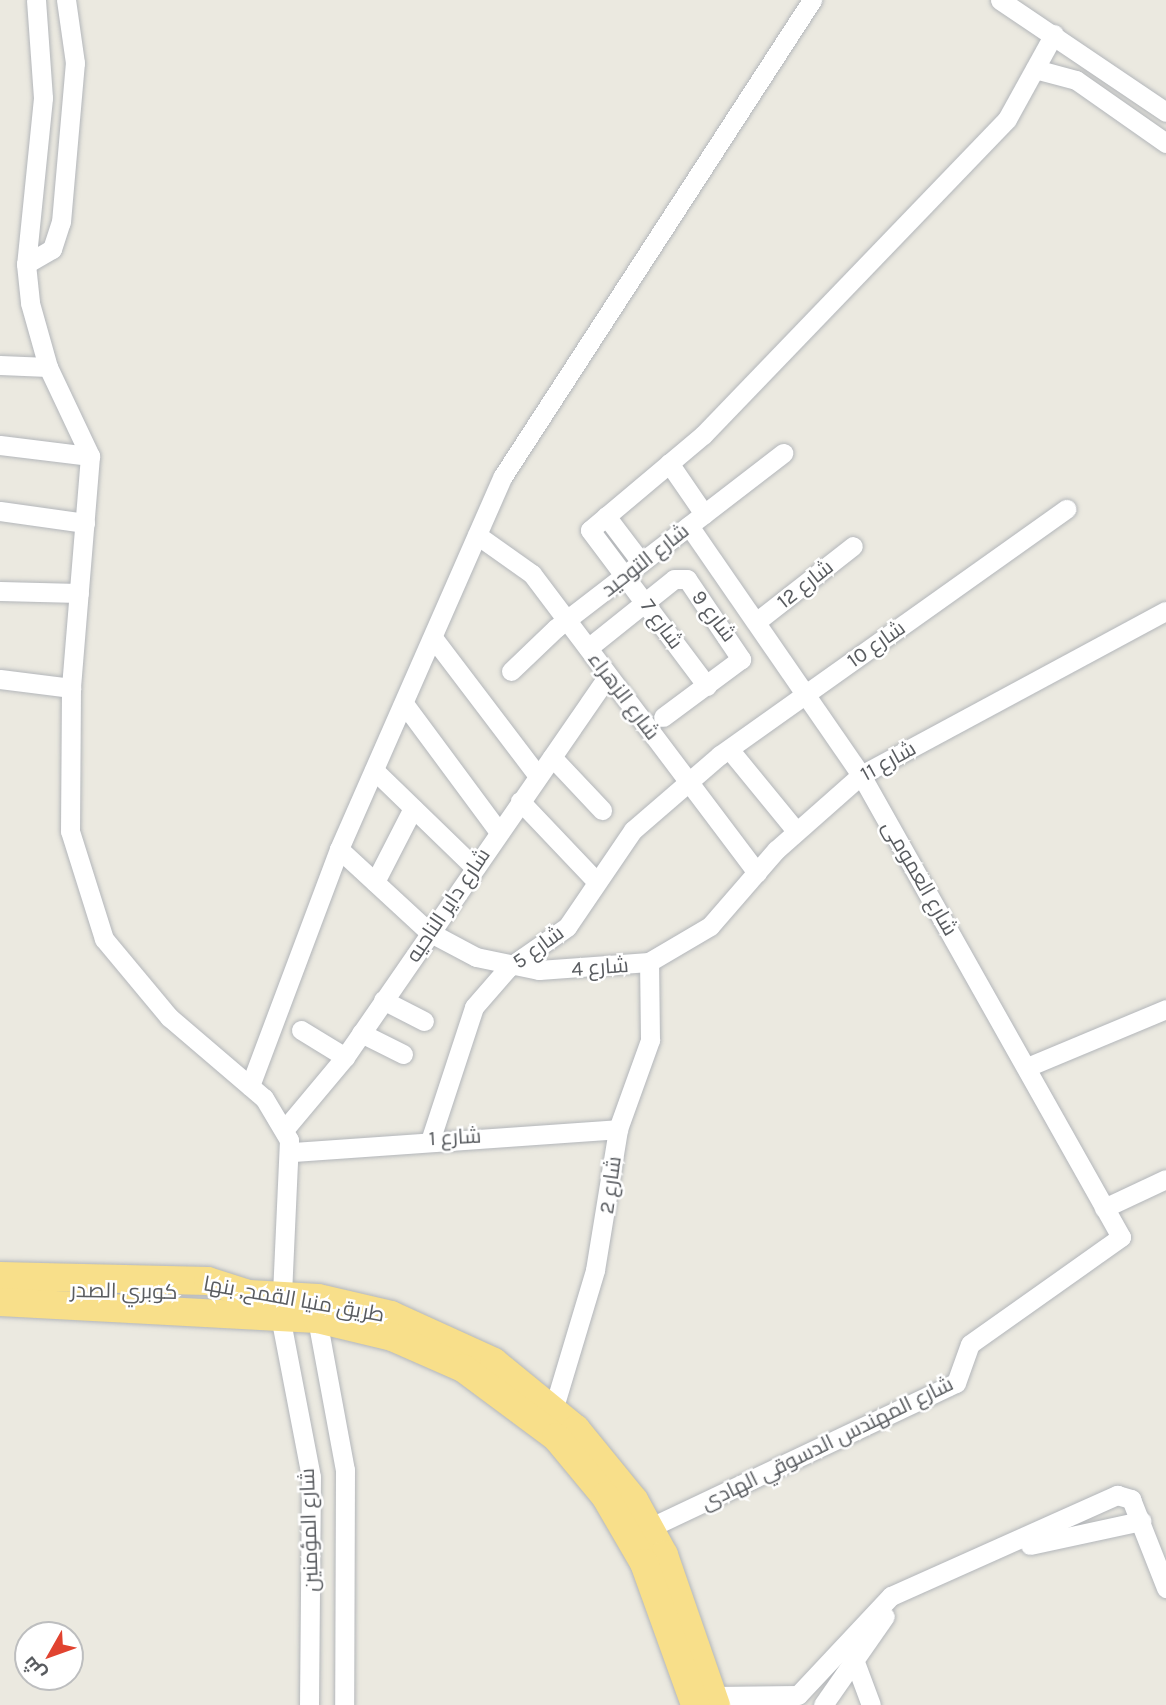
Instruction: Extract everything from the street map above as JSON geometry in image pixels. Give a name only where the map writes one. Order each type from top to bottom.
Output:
[{"type":"highway","name":"طريق منيا القمح, بنها","points":[[0,1276],[208,1281],[317,1319],[393,1337],[463,1368],[556,1437],[606,1496],[638,1552],[708,1702]]},
{"type":"highway","name":"كوبري الصدر","points":[[0,1288],[249,1294]]},
{"type":"highway","name":"كوبري الصدر","points":[[0,1295],[75,1298],[109,1306]]},
{"type":"highway","name":"طريق منيا القمح, بنها","points":[[0,1302],[109,1306],[355,1305],[426,1328],[494,1362],[554,1407],[597,1452],[651,1527],[708,1702]]},
{"type":"street","points":[[36,0],[43,98],[26,264],[47,367],[90,456],[71,688],[70,831],[104,939],[169,1017],[250,1086],[284,1130],[292,1152]]},
{"type":"street","points":[[26,264],[55,245],[61,222],[75,75],[66,0]]},
{"type":"street","points":[[250,1086],[339,849],[435,639],[477,535],[535,419],[812,0]]},
{"type":"street","points":[[1000,0],[1052,38],[1166,112]]},
{"type":"street","points":[[641,562],[606,516],[669,463],[1007,119],[1052,38]]},
{"type":"street","points":[[1037,65],[1076,80],[1166,143]]},
{"type":"street","points":[[0,365],[47,367]]},
{"type":"street","points":[[0,445],[90,456]]},
{"type":"street","name":"شارع التوحيد","points":[[511,671],[567,620],[783,453]]},
{"type":"street","name":"شارع العمومى","points":[[669,463],[696,520],[756,622],[861,775],[1121,1237],[1116,1245]]},
{"type":"street","name":"شارع 10","points":[[688,781],[1066,509]]},
{"type":"street","points":[[0,511],[85,523]]},
{"type":"street","name":"شارع 7","points":[[606,516],[590,530],[707,686]]},
{"type":"street","name":"شارع الزهراء","points":[[477,535],[519,559],[757,873]]},
{"type":"street","name":"شارع 12","points":[[756,622],[853,545]]},
{"type":"street","name":"شارع 9","points":[[645,601],[682,577],[741,659],[707,686]]},
{"type":"street","points":[[0,591],[79,593]]},
{"type":"street","points":[[588,648],[645,601]]},
{"type":"street","name":"شارع 11","points":[[649,962],[710,926],[796,831],[861,775],[1166,611]]},
{"type":"street","points":[[435,639],[538,776]]},
{"type":"street","name":"شارع داير الناحيه","points":[[284,1130],[345,1057],[608,676]]},
{"type":"street","points":[[0,679],[71,688]]},
{"type":"street","points":[[663,717],[707,686]]},
{"type":"street","points":[[405,705],[499,832]]},
{"type":"street","points":[[729,749],[796,831]]},
{"type":"street","points":[[552,757],[602,810]]},
{"type":"street","points":[[374,770],[474,867]]},
{"type":"street","name":"شارع 5","points":[[431,1138],[474,1007],[508,968],[567,927],[620,844],[688,781]]},
{"type":"street","points":[[520,802],[595,880]]},
{"type":"street","points":[[374,882],[413,808]]},
{"type":"street","name":"شارع 4","points":[[339,849],[429,932],[508,968],[606,970],[649,962]]},
{"type":"street","name":"شارع 2","points":[[554,1407],[595,1270],[618,1129],[650,1040],[649,962]]},
{"type":"street","points":[[383,1000],[424,1021]]},
{"type":"street","points":[[1027,1067],[1166,1009]]},
{"type":"street","points":[[301,1030],[345,1057]]},
{"type":"street","points":[[361,1033],[403,1054]]},
{"type":"street","name":"شارع 1","points":[[292,1152],[431,1138],[618,1129]]},
{"type":"street","name":"شارع المؤمنين","points":[[292,1152],[281,1305],[311,1477],[309,1705]]},
{"type":"street","points":[[1104,1208],[1166,1180]]},
{"type":"street","name":"شارع المهندس الدسوقي الهادى","points":[[651,1527],[956,1383],[970,1344],[1116,1245]]},
{"type":"street","name":"شارع المؤمنين","points":[[317,1319],[345,1470],[344,1705]]},
{"type":"street","points":[[708,1702],[789,1697],[807,1688],[846,1641],[891,1596],[1116,1495],[1131,1499],[1166,1588]]},
{"type":"street","points":[[807,1688],[825,1702],[856,1663],[871,1631],[914,1593],[1068,1532],[1141,1521]]},
{"type":"street","points":[[846,1641],[872,1705]]}]
